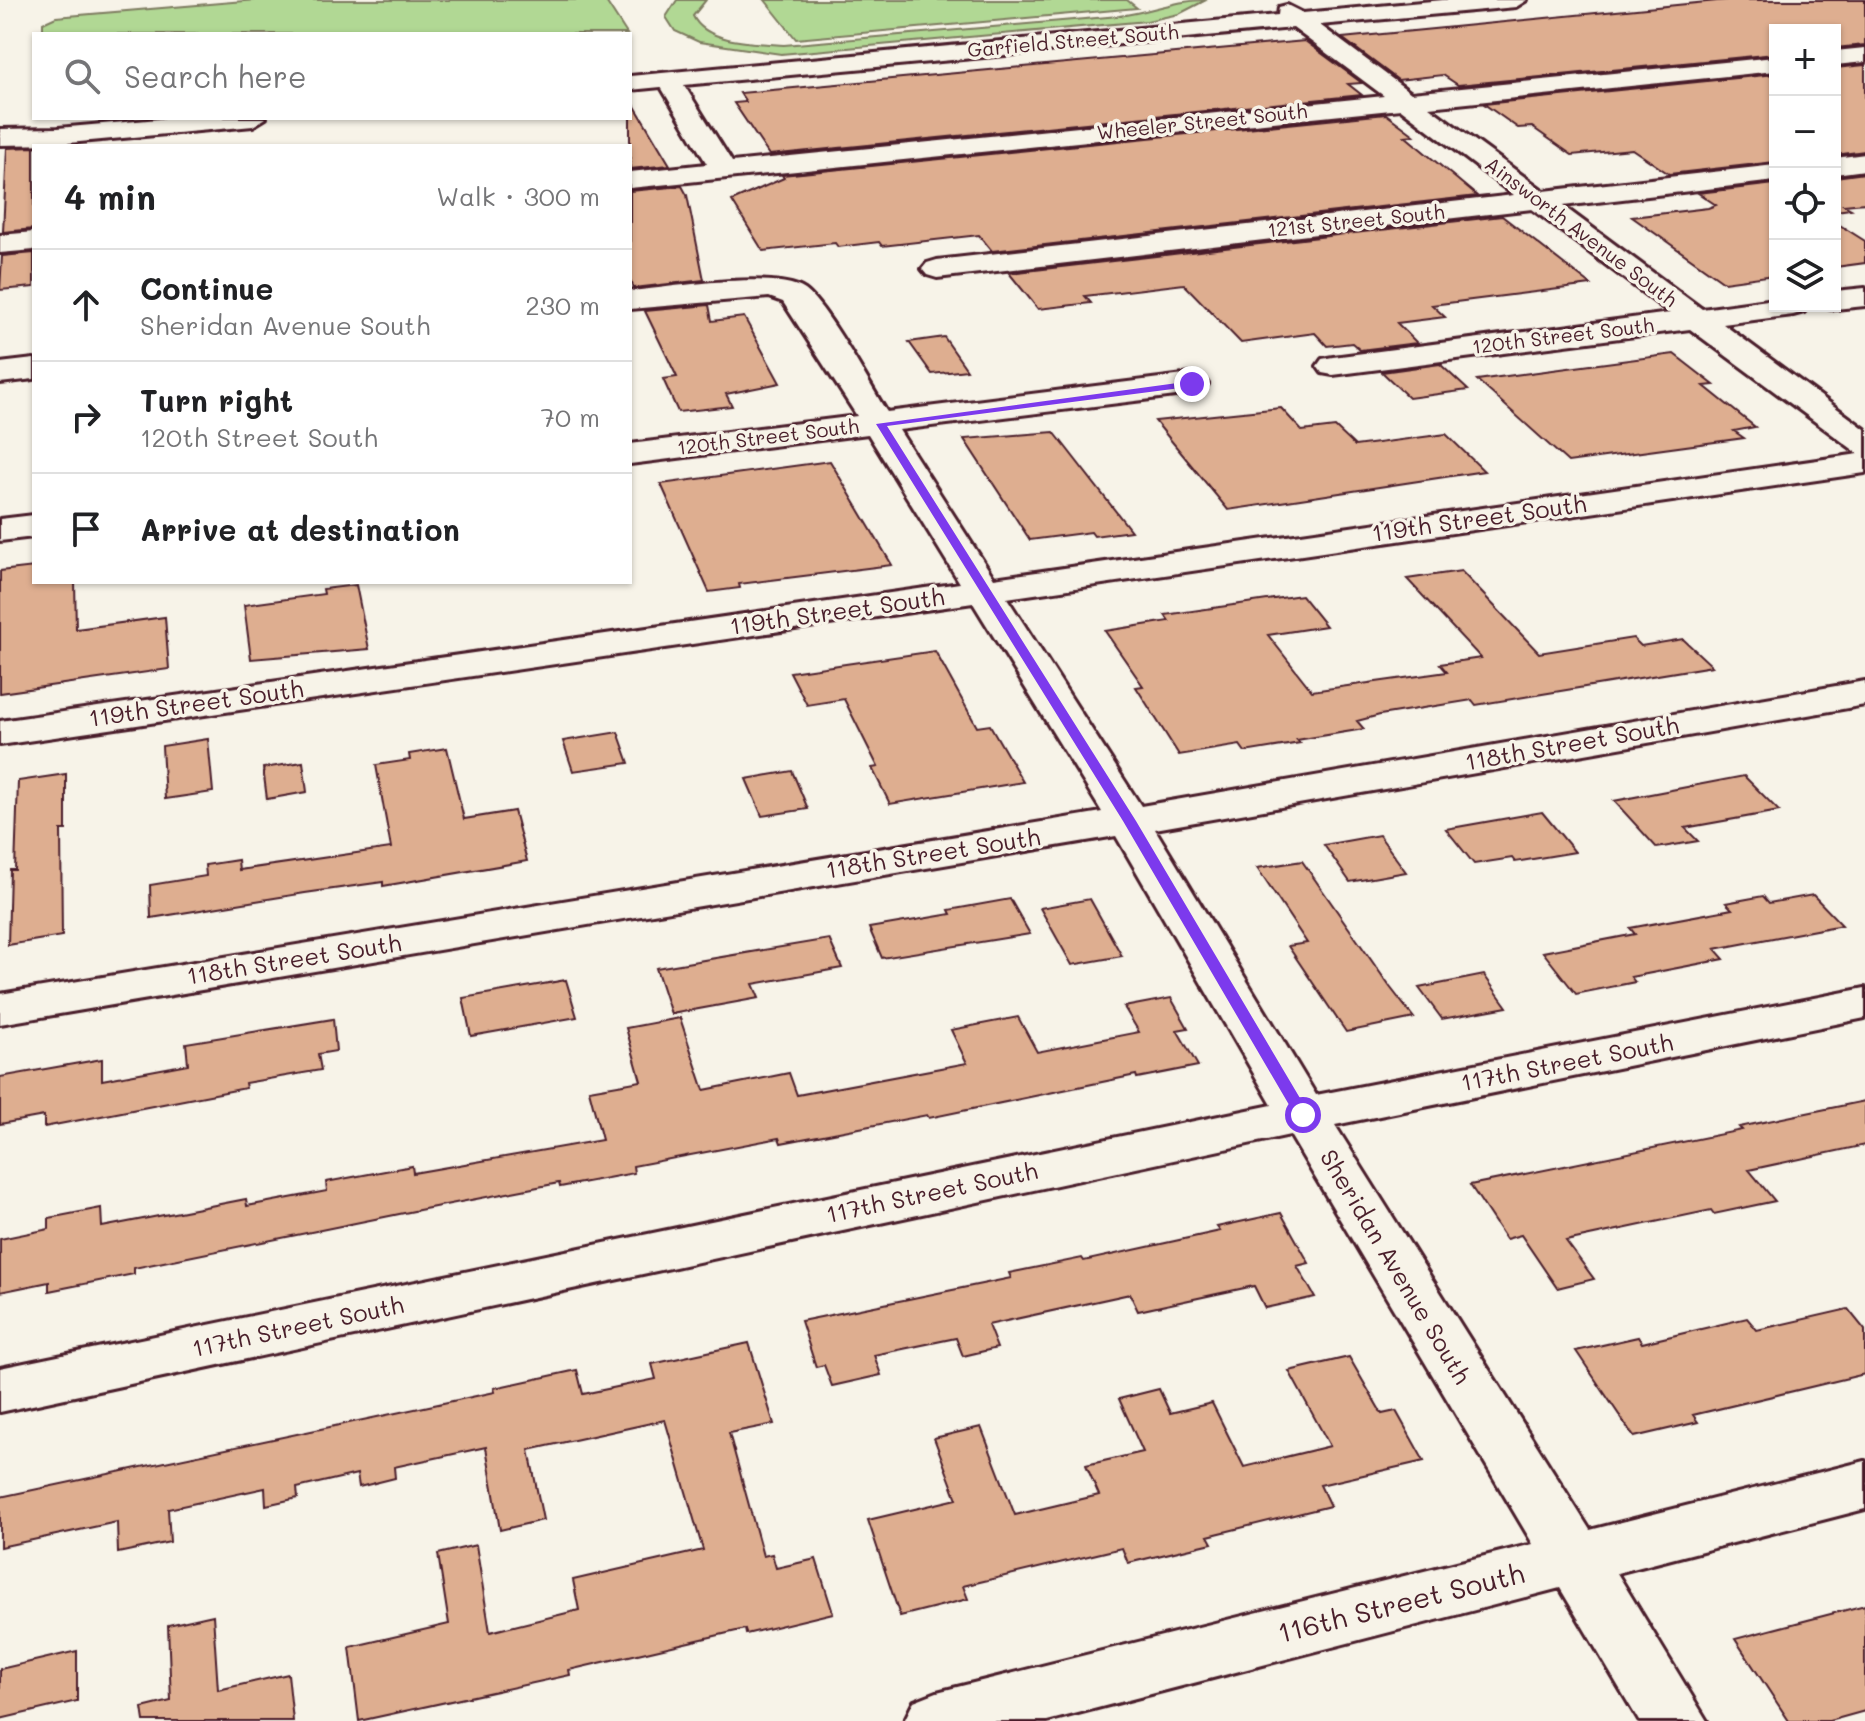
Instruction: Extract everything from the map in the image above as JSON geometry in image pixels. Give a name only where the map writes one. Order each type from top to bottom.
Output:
[{"type":"street","name":"Ainsworth Avenue South","points":[[1274,0],[1294,10],[1406,101],[1865,445]]},
{"type":"street","name":"Garfield Street South","points":[[632,83],[1294,10],[1516,0]]},
{"type":"street","points":[[1841,57],[1865,55]]},
{"type":"street","name":"Wheeler Street South","points":[[632,180],[1769,65]]},
{"type":"street","points":[[668,79],[724,171]]},
{"type":"street","points":[[0,137],[58,136],[231,120]]},
{"type":"street","points":[[1841,165],[1865,162]]},
{"type":"street","name":"121st Street South","points":[[937,269],[1769,174]]},
{"type":"street","points":[[0,244],[32,241]]},
{"type":"street","name":"Sheridan Avenue South","points":[[632,300],[743,288],[781,290],[794,296],[808,312],[1129,821],[1303,1115],[1674,1721]]},
{"type":"street","points":[[1841,299],[1865,297]]},
{"type":"street","name":"120th Street South","points":[[1333,366],[1769,309]]},
{"type":"street","points":[[0,373],[32,369]]},
{"type":"street","name":"120th Street South","points":[[632,454],[1192,384]]},
{"type":"street","name":"119th Street South","points":[[0,733],[1865,463]]},
{"type":"street","points":[[0,530],[32,526]]},
{"type":"street","name":"118th Street South","points":[[0,1009],[1129,821],[1865,693]]},
{"type":"street","name":"117th Street South","points":[[0,1390],[1303,1115],[1865,1003]]},
{"type":"street","name":"116th Street South","points":[[937,1721],[1865,1485]]},
{"type":"green space","points":[[256,0],[605,0],[626,32],[43,32],[43,23],[56,17]]},
{"type":"green space","points":[[677,0],[706,0],[693,16],[709,32],[734,40],[784,45],[1119,16],[1206,0],[1179,14],[1147,21],[781,54],[699,42],[675,31],[666,17]]},
{"type":"green space","points":[[765,0],[1127,0],[1137,8],[796,39]]},
{"type":"building","points":[[1727,0],[1865,0],[1865,45],[1841,47],[1841,24],[1769,24],[1769,55],[1458,85],[1443,75],[1398,80],[1342,38]]},
{"type":"building","points":[[1305,41],[1362,83],[1348,84],[1362,95],[769,155],[734,103],[746,102],[740,93]]},
{"type":"building","points":[[1865,65],[1865,151],[1841,154],[1841,67]]},
{"type":"building","points":[[1769,75],[1769,163],[1669,174],[1632,149],[1572,155],[1532,127],[1518,128],[1484,104]]},
{"type":"building","points":[[632,101],[670,165],[632,169]]},
{"type":"building","points":[[1386,114],[1414,135],[1405,136],[1477,196],[992,251],[979,235],[882,246],[879,242],[838,247],[835,243],[763,251],[732,201],[784,178],[782,175]]},
{"type":"building","points":[[32,147],[32,229],[3,232],[7,148]]},
{"type":"building","points":[[1865,173],[1865,203],[1844,205],[1851,209],[1841,210],[1841,176]]},
{"type":"building","points":[[1769,185],[1769,276],[1724,282],[1632,217],[1716,205],[1698,193]]},
{"type":"building","points":[[682,186],[687,195],[704,280],[634,288],[632,191]]},
{"type":"building","points":[[1502,216],[1591,285],[1432,305],[1445,317],[1397,323],[1417,343],[1360,350],[1352,343],[1327,346],[1315,333],[1241,343],[1184,284],[1085,296],[1091,303],[1038,309],[1009,273]]},
{"type":"building","points":[[1841,226],[1865,241],[1865,263],[1841,266]]},
{"type":"building","points":[[32,253],[32,287],[0,290],[2,256]]},
{"type":"building","points":[[709,305],[712,321],[744,317],[780,383],[726,394],[732,406],[678,412],[663,379],[677,377],[645,311]]},
{"type":"building","points":[[944,337],[967,370],[932,374],[909,342]]},
{"type":"building","points":[[1674,354],[1714,385],[1704,386],[1755,427],[1734,431],[1744,438],[1568,462],[1477,380]]},
{"type":"building","points":[[1440,364],[1468,390],[1409,398],[1382,372]]},
{"type":"building","points":[[1281,408],[1302,431],[1335,427],[1355,446],[1446,434],[1484,471],[1228,510],[1155,421]]},
{"type":"building","points":[[1054,432],[1131,531],[1094,536],[1091,532],[1030,540],[964,439]]},
{"type":"building","points":[[830,461],[892,565],[739,584],[740,588],[709,592],[661,484]]},
{"type":"building","points":[[32,567],[32,584],[75,584],[76,629],[165,617],[169,669],[0,693],[0,571]]},
{"type":"building","points":[[1461,571],[1539,653],[1633,638],[1641,646],[1683,639],[1712,666],[1476,705],[1472,700],[1380,715],[1357,721],[1364,729],[1297,740],[1300,743],[1245,752],[1240,745],[1179,755],[1136,687],[1143,686],[1105,631],[1169,621],[1165,615],[1301,595],[1326,626],[1268,635],[1312,691],[1447,672],[1440,664],[1481,658],[1407,579]]},
{"type":"building","points":[[356,585],[369,649],[251,659],[244,605],[324,594],[323,589]]},
{"type":"building","points":[[935,651],[977,727],[990,725],[1023,782],[890,804],[872,768],[878,767],[844,699],[807,705],[790,672]]},
{"type":"building","points":[[618,732],[629,763],[573,771],[563,741]]},
{"type":"building","points":[[208,739],[213,792],[165,799],[162,746]]},
{"type":"building","points":[[447,748],[464,819],[514,811],[527,861],[383,886],[383,882],[151,918],[150,885],[206,876],[205,865],[238,860],[239,870],[391,848],[376,765],[410,760],[409,754]]},
{"type":"building","points":[[303,762],[307,792],[267,799],[263,768]]},
{"type":"building","points":[[792,771],[808,809],[762,816],[746,779]]},
{"type":"building","points":[[66,774],[66,830],[61,830],[62,936],[8,945],[10,870],[15,870],[18,781]]},
{"type":"building","points":[[1744,776],[1779,811],[1685,828],[1698,841],[1657,848],[1614,801]]},
{"type":"building","points":[[1542,812],[1575,852],[1515,862],[1512,858],[1474,864],[1446,829]]},
{"type":"building","points":[[1379,835],[1406,872],[1350,882],[1324,845]]},
{"type":"building","points":[[1302,861],[1414,1018],[1346,1032],[1288,946],[1307,943],[1257,868]]},
{"type":"building","points":[[1813,895],[1842,925],[1715,949],[1724,959],[1631,977],[1635,982],[1576,994],[1543,952],[1635,934],[1630,928],[1732,909],[1726,903],[1763,896],[1769,903]]},
{"type":"building","points":[[1010,899],[1030,934],[882,958],[869,928],[951,914],[949,910]]},
{"type":"building","points":[[1090,899],[1122,956],[1072,965],[1040,908]]},
{"type":"building","points":[[829,939],[842,968],[753,984],[759,998],[671,1014],[656,968]]},
{"type":"building","points":[[1484,975],[1507,1007],[1442,1019],[1419,988]]},
{"type":"building","points":[[566,980],[577,1017],[471,1036],[463,998]]},
{"type":"building","points":[[1171,998],[1188,1028],[1177,1030],[1198,1066],[1137,1078],[1136,1075],[929,1118],[927,1115],[781,1143],[779,1138],[633,1166],[634,1173],[560,1187],[559,1183],[419,1210],[134,1268],[134,1274],[49,1291],[49,1282],[0,1292],[0,1239],[49,1229],[49,1218],[101,1208],[102,1227],[246,1199],[247,1206],[327,1191],[326,1182],[412,1166],[413,1173],[602,1140],[589,1090],[641,1081],[626,1028],[680,1018],[704,1090],[789,1073],[797,1095],[967,1063],[951,1030],[1018,1017],[1037,1052],[1139,1032],[1124,1007]]},
{"type":"building","points":[[333,1019],[336,1051],[318,1054],[321,1070],[245,1083],[246,1088],[44,1127],[44,1116],[0,1124],[0,1077],[102,1059],[102,1080],[188,1064],[186,1043]]},
{"type":"building","points":[[1865,1101],[1865,1145],[1749,1170],[1775,1201],[1714,1214],[1711,1210],[1566,1241],[1594,1279],[1557,1288],[1521,1235],[1506,1239],[1470,1185],[1742,1130],[1739,1127]]},
{"type":"building","points":[[1281,1213],[1309,1263],[1297,1266],[1315,1297],[1265,1308],[1254,1286],[1138,1311],[1130,1294],[988,1325],[997,1348],[963,1356],[956,1338],[874,1355],[881,1375],[832,1386],[824,1365],[816,1367],[801,1321],[1011,1278],[1009,1273],[1082,1258],[1084,1261],[1220,1231],[1217,1227]]},
{"type":"building","points":[[1848,1309],[1865,1330],[1865,1374],[1693,1415],[1698,1422],[1634,1437],[1576,1351],[1638,1337],[1642,1343],[1747,1318],[1757,1330]]},
{"type":"building","points":[[749,1343],[774,1424],[729,1433],[763,1556],[772,1554],[776,1568],[816,1559],[833,1613],[746,1634],[745,1629],[569,1670],[570,1675],[359,1721],[350,1647],[449,1624],[438,1554],[476,1545],[490,1632],[579,1610],[573,1580],[703,1550],[665,1420],[529,1450],[543,1520],[500,1530],[486,1447],[394,1467],[395,1478],[359,1487],[357,1474],[297,1488],[298,1498],[266,1505],[265,1488],[168,1509],[170,1542],[118,1553],[117,1522],[0,1547],[0,1497],[495,1392],[494,1388],[577,1370],[583,1394],[656,1379],[652,1364]]},
{"type":"building","points":[[1349,1357],[1382,1414],[1396,1411],[1424,1461],[1320,1485],[1330,1506],[1208,1536],[1212,1543],[1128,1563],[1122,1548],[963,1586],[968,1599],[900,1616],[868,1520],[957,1499],[934,1438],[981,1427],[1015,1515],[1099,1495],[1086,1465],[1143,1452],[1119,1399],[1159,1389],[1170,1413],[1212,1403],[1244,1467],[1330,1446],[1289,1371]]},
{"type":"building","points":[[1865,1605],[1865,1711],[1829,1721],[1789,1721],[1735,1639]]},
{"type":"building","points":[[213,1615],[218,1690],[288,1674],[293,1721],[144,1721],[142,1708],[171,1701],[168,1625]]},
{"type":"building","points":[[77,1651],[77,1701],[0,1719],[0,1669]]},
{"type":"route","points":[[1192,384],[880,424],[1129,821],[1303,1115]]}]
